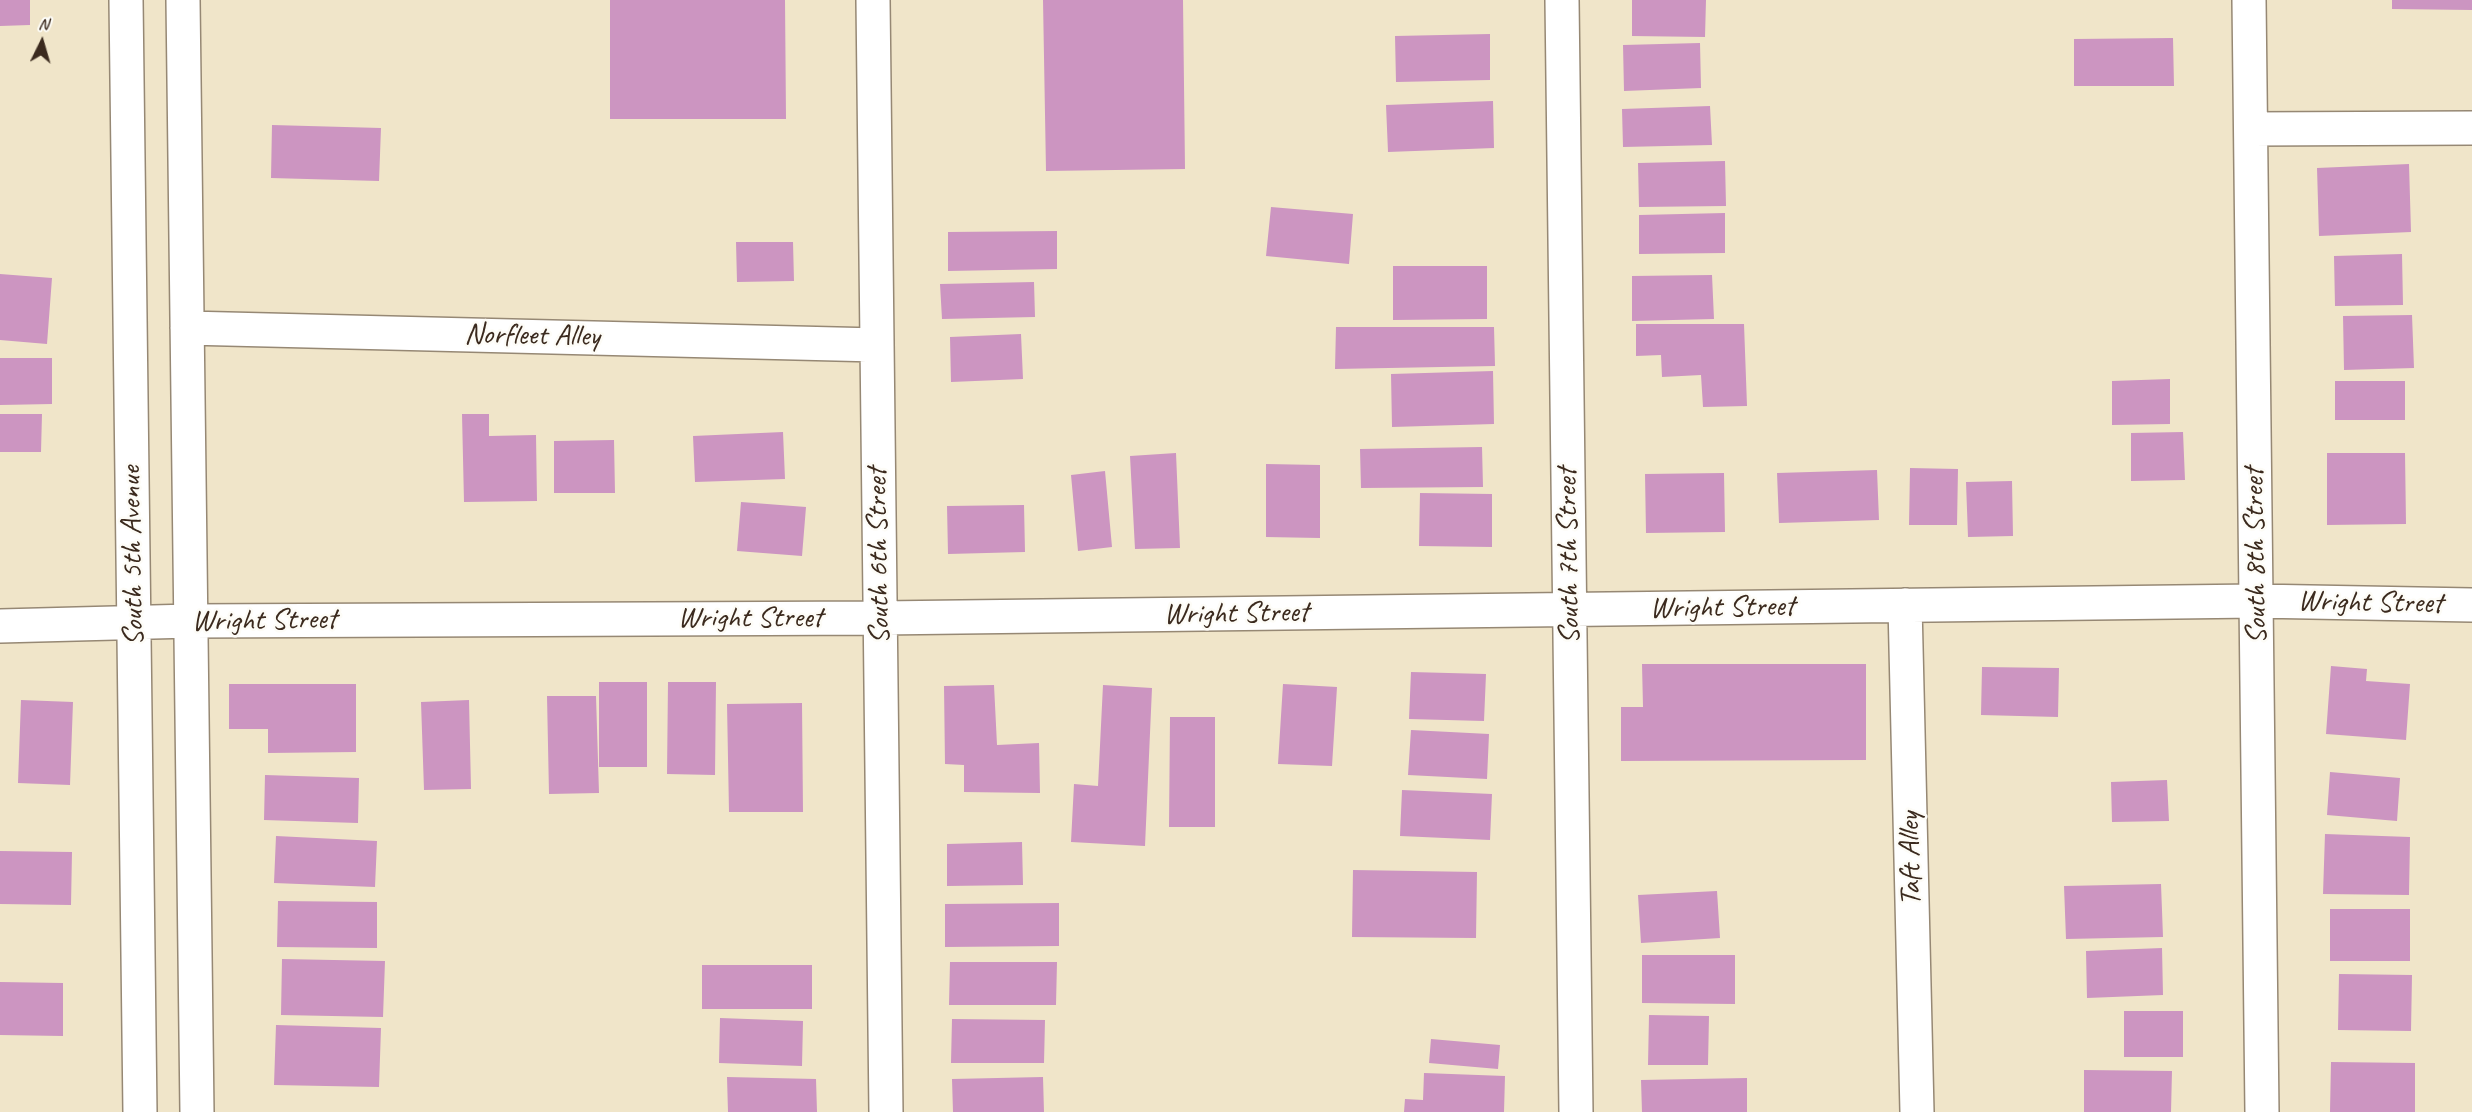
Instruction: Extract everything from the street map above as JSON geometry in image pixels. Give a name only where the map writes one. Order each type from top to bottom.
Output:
[{"type":"street","name":"South 5th Avenue","points":[[126,0],[140,1112]]},
{"type":"street","name":"South 5th Avenue","points":[[183,0],[197,1112]]},
{"type":"street","name":"South 6th Street","points":[[873,0],[886,1112]]},
{"type":"street","name":"South 7th Street","points":[[1562,0],[1575,1112]]},
{"type":"street","name":"South 8th Street","points":[[2249,0],[2262,1112]]},
{"type":"street","points":[[2251,129],[2472,128]]},
{"type":"street","name":"Norfleet Alley","points":[[187,328],[877,345]]},
{"type":"street","name":"Wright Street","points":[[0,626],[191,621],[880,618],[2256,601],[2472,605]]},
{"type":"street","name":"Taft Alley","points":[[1905,605],[1917,1112]]},
{"type":"building","points":[[0,0],[30,0],[30,25],[0,26]]},
{"type":"building","points":[[610,0],[785,0],[786,119],[610,119]]},
{"type":"building","points":[[1043,0],[1183,0],[1185,169],[1046,171]]},
{"type":"building","points":[[1632,0],[1706,0],[1705,37],[1632,36]]},
{"type":"building","points":[[2392,0],[2472,0],[2472,10],[2392,9]]},
{"type":"building","points":[[1490,34],[1490,80],[1396,82],[1395,36]]},
{"type":"building","points":[[2173,38],[2174,86],[2074,86],[2074,39]]},
{"type":"building","points":[[1700,43],[1701,88],[1624,91],[1623,45]]},
{"type":"building","points":[[1493,101],[1494,148],[1388,152],[1386,105]]},
{"type":"building","points":[[1710,106],[1712,145],[1623,147],[1622,109]]},
{"type":"building","points":[[272,125],[381,128],[379,181],[271,178]]},
{"type":"building","points":[[1725,161],[1726,206],[1639,207],[1638,163]]},
{"type":"building","points":[[2409,164],[2411,232],[2319,236],[2317,168]]},
{"type":"building","points":[[1271,207],[1353,214],[1349,264],[1266,256]]},
{"type":"building","points":[[1725,213],[1725,253],[1639,254],[1639,215]]},
{"type":"building","points":[[1057,231],[1057,269],[948,271],[948,232]]},
{"type":"building","points":[[736,242],[793,242],[794,281],[737,282]]},
{"type":"building","points":[[2402,254],[2403,305],[2335,306],[2334,256]]},
{"type":"building","points":[[1393,266],[1487,266],[1487,319],[1393,320]]},
{"type":"building","points":[[0,274],[52,278],[47,344],[0,340]]},
{"type":"building","points":[[1712,275],[1714,319],[1632,321],[1632,276]]},
{"type":"building","points":[[1034,282],[1035,317],[942,319],[940,284]]},
{"type":"building","points":[[2412,315],[2414,368],[2344,370],[2343,316]]},
{"type":"building","points":[[1636,324],[1744,324],[1747,406],[1703,407],[1701,375],[1662,377],[1661,355],[1636,356]]},
{"type":"building","points":[[1336,327],[1494,327],[1495,366],[1335,369]]},
{"type":"building","points":[[1021,334],[1023,379],[951,382],[950,337]]},
{"type":"building","points":[[0,358],[52,358],[52,404],[0,405]]},
{"type":"building","points":[[1493,371],[1494,424],[1392,427],[1391,374]]},
{"type":"building","points":[[2170,379],[2170,424],[2112,425],[2112,381]]},
{"type":"building","points":[[2335,381],[2405,381],[2405,420],[2335,420]]},
{"type":"building","points":[[0,414],[42,414],[41,452],[0,452]]},
{"type":"building","points":[[462,414],[489,414],[489,436],[536,435],[537,501],[464,502]]},
{"type":"building","points":[[783,432],[785,479],[695,482],[693,436]]},
{"type":"building","points":[[2183,432],[2185,480],[2131,481],[2131,433]]},
{"type":"building","points":[[614,440],[615,493],[554,493],[554,441]]},
{"type":"building","points":[[1482,447],[1483,487],[1361,488],[1360,449]]},
{"type":"building","points":[[1176,453],[1180,548],[1135,549],[1130,456]]},
{"type":"building","points":[[2327,453],[2405,453],[2406,524],[2327,525]]},
{"type":"building","points":[[1266,464],[1320,465],[1320,538],[1266,537]]},
{"type":"building","points":[[1910,468],[1958,469],[1957,525],[1909,525]]},
{"type":"building","points":[[1877,470],[1879,520],[1779,523],[1777,473]]},
{"type":"building","points":[[1105,471],[1112,547],[1078,551],[1071,475]]},
{"type":"building","points":[[1724,473],[1725,532],[1646,533],[1645,474]]},
{"type":"building","points":[[2012,481],[2013,536],[1968,537],[1966,482]]},
{"type":"building","points":[[1420,493],[1492,494],[1492,547],[1419,546]]},
{"type":"building","points":[[741,502],[806,507],[802,556],[737,551]]},
{"type":"building","points":[[1024,505],[1025,552],[948,554],[947,506]]},
{"type":"building","points":[[1642,664],[1866,664],[1866,760],[1621,761],[1621,707],[1643,707]]},
{"type":"building","points":[[2331,666],[2367,669],[2366,681],[2410,684],[2406,740],[2326,734]]},
{"type":"building","points":[[1982,667],[2059,668],[2058,717],[1981,715]]},
{"type":"building","points":[[1411,672],[1486,674],[1484,721],[1409,719]]},
{"type":"building","points":[[599,682],[647,682],[647,767],[599,767]]},
{"type":"building","points":[[668,682],[716,682],[715,775],[667,774]]},
{"type":"building","points":[[229,684],[356,684],[356,752],[268,753],[268,729],[229,729]]},
{"type":"building","points":[[1283,684],[1337,687],[1332,766],[1278,764]]},
{"type":"building","points":[[994,685],[997,745],[1039,743],[1040,793],[964,792],[964,765],[945,764],[944,686]]},
{"type":"building","points":[[1103,685],[1152,688],[1145,846],[1071,842],[1074,784],[1098,786]]},
{"type":"building","points":[[547,696],[596,696],[599,793],[549,794]]},
{"type":"building","points":[[21,700],[73,702],[70,785],[18,783]]},
{"type":"building","points":[[469,700],[471,789],[424,790],[421,702]]},
{"type":"building","points":[[802,703],[803,812],[729,812],[727,704]]},
{"type":"building","points":[[1170,717],[1215,717],[1215,827],[1169,827]]},
{"type":"building","points":[[1411,730],[1489,734],[1487,779],[1408,775]]},
{"type":"building","points":[[2330,772],[2400,778],[2397,821],[2327,815]]},
{"type":"building","points":[[265,775],[359,778],[358,823],[264,820]]},
{"type":"building","points":[[2167,780],[2169,821],[2112,822],[2111,782]]},
{"type":"building","points":[[1402,790],[1492,794],[1490,840],[1400,836]]},
{"type":"building","points":[[2325,834],[2410,837],[2409,895],[2323,894]]},
{"type":"building","points":[[276,836],[377,841],[375,887],[274,883]]},
{"type":"building","points":[[1022,842],[1023,885],[947,886],[947,844]]},
{"type":"building","points":[[0,851],[72,852],[71,905],[0,904]]},
{"type":"building","points":[[1353,870],[1477,872],[1476,938],[1352,937]]},
{"type":"building","points":[[2161,884],[2163,937],[2066,939],[2064,886]]},
{"type":"building","points":[[1717,891],[1720,938],[1641,943],[1638,895]]},
{"type":"building","points":[[278,901],[377,902],[377,948],[277,947]]},
{"type":"building","points":[[1059,903],[1059,946],[945,947],[945,904]]},
{"type":"building","points":[[2330,909],[2410,909],[2410,961],[2330,961]]},
{"type":"building","points":[[2162,948],[2163,995],[2087,998],[2086,951]]},
{"type":"building","points":[[1642,955],[1735,955],[1735,1004],[1642,1003]]},
{"type":"building","points":[[282,959],[385,961],[383,1017],[281,1015]]},
{"type":"building","points":[[950,962],[1057,962],[1056,1005],[949,1005]]},
{"type":"building","points":[[702,965],[812,965],[812,1009],[702,1009]]},
{"type":"building","points":[[2339,974],[2412,975],[2411,1031],[2338,1030]]},
{"type":"building","points":[[0,982],[63,983],[63,1036],[0,1035]]},
{"type":"building","points":[[2124,1011],[2183,1011],[2183,1057],[2124,1057]]},
{"type":"building","points":[[1649,1015],[1709,1016],[1708,1065],[1648,1065]]},
{"type":"building","points":[[720,1018],[803,1021],[802,1066],[719,1063]]},
{"type":"building","points":[[952,1019],[1045,1020],[1044,1063],[951,1063]]},
{"type":"building","points":[[276,1025],[381,1028],[379,1087],[274,1085]]},
{"type":"building","points":[[1431,1039],[1500,1045],[1498,1069],[1429,1063]]},
{"type":"building","points":[[2331,1062],[2415,1063],[2415,1112],[2330,1112]]},
{"type":"building","points":[[2084,1070],[2172,1071],[2171,1112],[2084,1112]]},
{"type":"building","points":[[1424,1073],[1505,1076],[1504,1112],[1404,1112],[1405,1099],[1423,1100]]},
{"type":"building","points":[[727,1077],[816,1079],[817,1112],[728,1112]]},
{"type":"building","points":[[1043,1077],[1044,1112],[953,1112],[952,1079]]},
{"type":"building","points":[[1747,1078],[1747,1112],[1642,1112],[1641,1080]]}]
